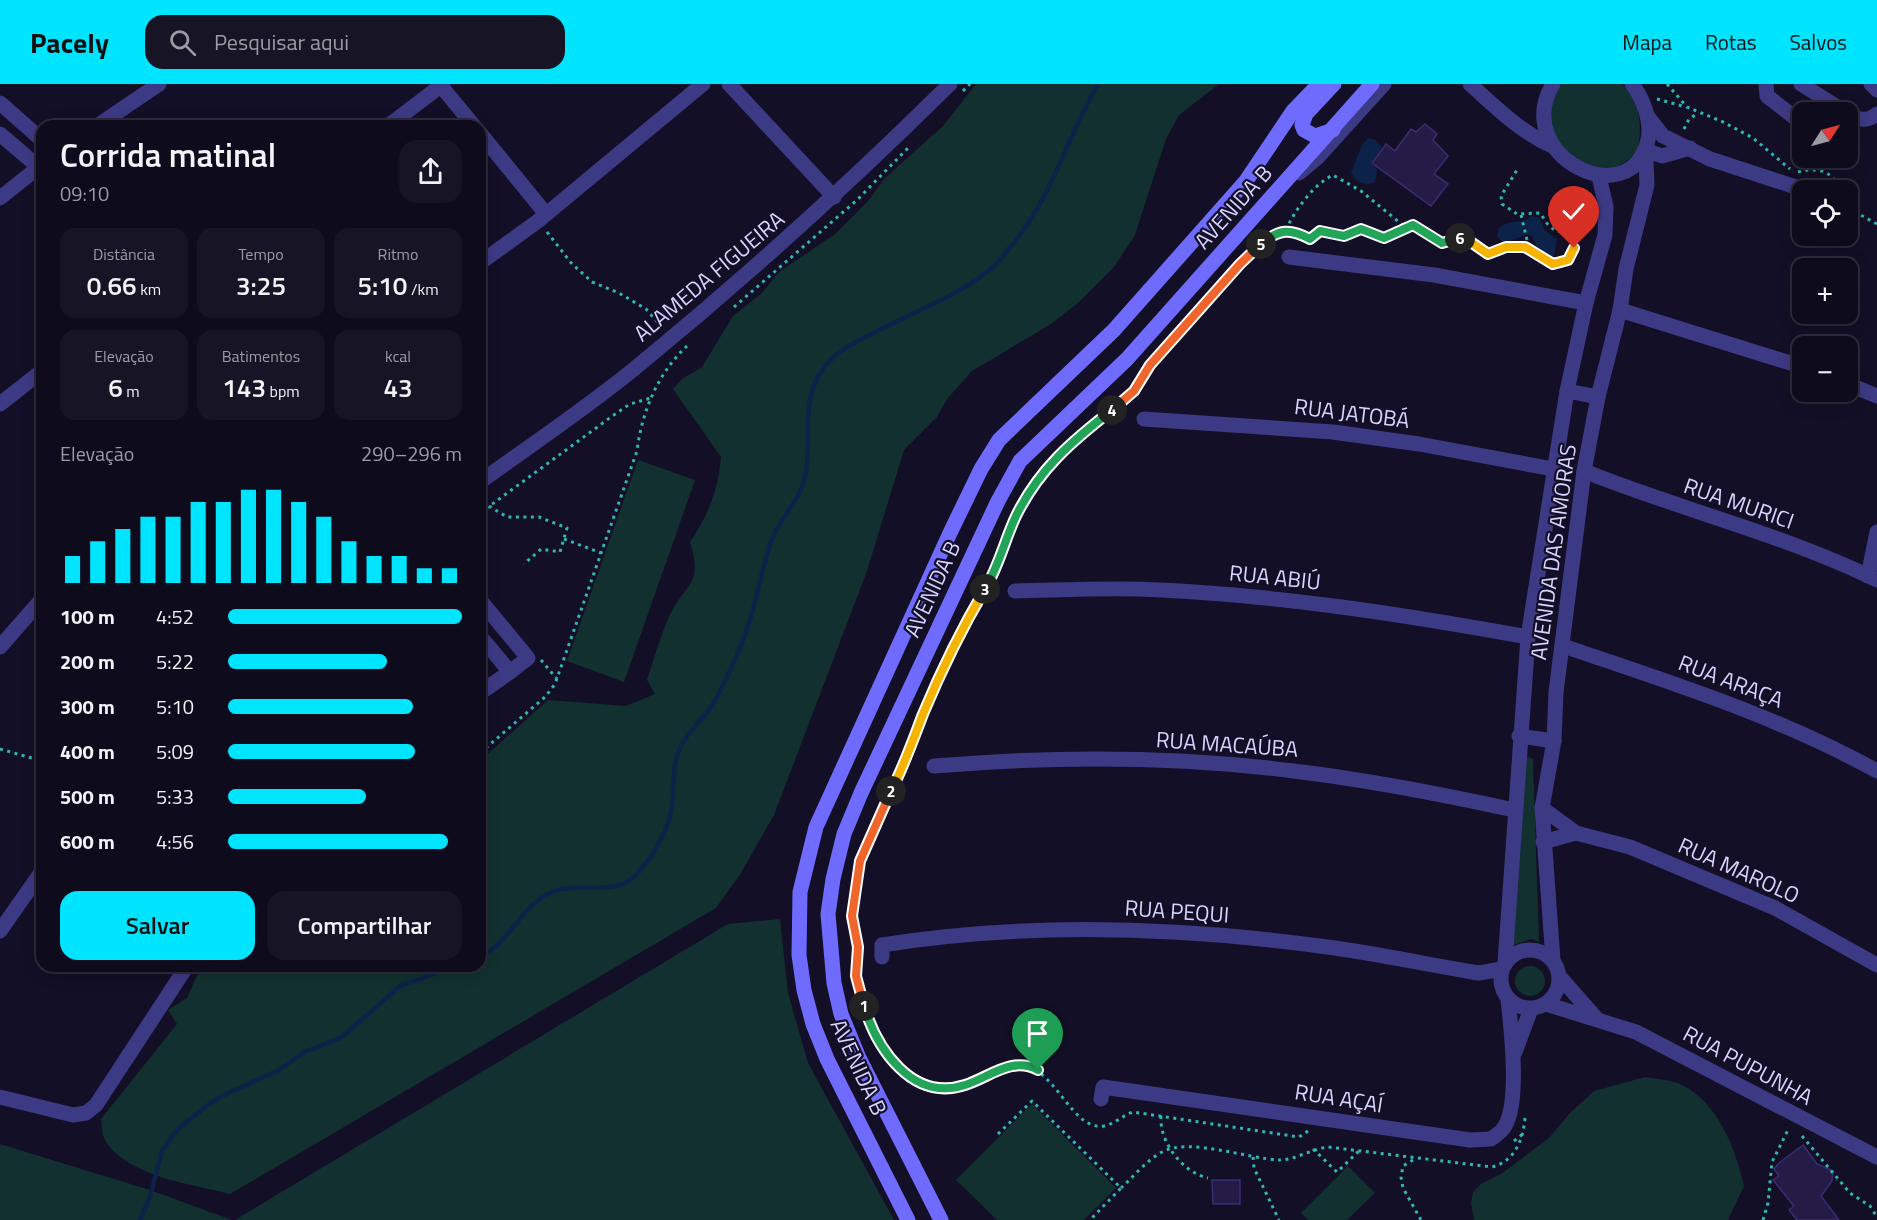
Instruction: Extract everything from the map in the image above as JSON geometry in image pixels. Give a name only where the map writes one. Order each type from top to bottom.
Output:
[{"type":"street","points":[[106,120],[159,84]]},
{"type":"street","points":[[486,259],[542,217],[703,84]]},
{"type":"street","points":[[729,84],[834,197]]},
{"type":"street","name":"AVENIDA B","points":[[908,1220],[827,1059],[813,1024],[804,990],[799,955],[798,913],[804,868],[816,827],[981,469],[999,440],[1114,330],[1251,175],[1286,121],[1319,84]]},
{"type":"street","points":[[1334,84],[1306,114],[1302,125],[1304,130],[1315,136],[1336,128],[1361,111]]},
{"type":"street","name":"AVENIDA B","points":[[940,1220],[859,1058],[836,993],[829,945],[828,914],[833,879],[844,834],[951,600],[998,501],[1020,461],[1127,359],[1275,191],[1336,128],[1372,84]]},
{"type":"street","points":[[1275,191],[1318,157],[1384,84]]},
{"type":"street","points":[[1470,84],[1499,111],[1539,140],[1554,147],[1584,172],[1599,176],[1623,172],[1643,153],[1662,156],[1686,146]]},
{"type":"street","points":[[1553,84],[1543,104],[1542,118],[1546,135],[1554,147]]},
{"type":"street","points":[[1632,84],[1663,136],[1710,159],[1792,186]]},
{"type":"street","points":[[1766,84],[1767,96],[1792,115]]},
{"type":"street","points":[[1801,84],[1829,102]]},
{"type":"street","points":[[1871,84],[1877,90]]},
{"type":"street","points":[[396,120],[442,85],[469,120]]},
{"type":"street","name":"ALAMEDA FIGUEIRA","points":[[486,478],[632,371],[755,269],[956,88]]},
{"type":"street","points":[[0,104],[36,135]]},
{"type":"street","name":"AVENIDA DAS AMORAS","points":[[1552,960],[1542,808],[1554,741],[1584,471],[1598,397],[1620,310],[1626,269],[1647,185],[1647,162],[1643,153],[1649,131],[1644,106]]},
{"type":"street","points":[[1858,119],[1870,119],[1877,114]]},
{"type":"street","points":[[0,134],[36,165]]},
{"type":"street","points":[[486,141],[542,217]]},
{"type":"street","points":[[0,198],[36,173]]},
{"type":"street","name":"AVENIDA DAS AMORAS","points":[[1503,966],[1528,637],[1567,391],[1586,303],[1605,235],[1606,207],[1599,176]]},
{"type":"street","points":[[1289,257],[1415,272],[1586,303]]},
{"type":"street","points":[[1620,310],[1792,364]]},
{"type":"street","points":[[0,404],[36,376]]},
{"type":"street","points":[[1858,388],[1877,396]]},
{"type":"street","points":[[1567,391],[1598,397]]},
{"type":"street","name":"RUA JATOBÁ","points":[[1144,419],[1333,432],[1419,444],[1553,469]]},
{"type":"street","name":"RUA MURICI","points":[[1584,471],[1640,494],[1761,532],[1873,578]]},
{"type":"street","points":[[1873,578],[1877,532]]},
{"type":"street","name":"RUA ABIÚ","points":[[1015,591],[1148,590],[1224,594],[1370,610],[1528,637]]},
{"type":"street","points":[[0,647],[36,606]]},
{"type":"street","points":[[486,607],[528,658],[486,689]]},
{"type":"street","points":[[486,643],[510,672]]},
{"type":"street","name":"RUA ARAÇA","points":[[1563,646],[1706,693],[1811,738],[1877,771]]},
{"type":"street","points":[[1519,736],[1554,741]]},
{"type":"street","name":"RUA MACAÚBA","points":[[934,766],[1038,759],[1219,764],[1348,779],[1514,810]]},
{"type":"street","name":"RUA MAROLO","points":[[1542,808],[1576,833],[1630,847],[1775,908],[1877,965]]},
{"type":"street","name":"RUA MAROLO","points":[[1543,842],[1576,833]]},
{"type":"street","points":[[1,928],[36,879]]},
{"type":"street","name":"RUA PEQUI","points":[[882,957],[882,945],[924,938],[1029,930],[1139,929],[1315,946],[1479,973],[1503,966]]},
{"type":"street","points":[[1528,950],[1545,954],[1552,960],[1559,976],[1557,992],[1546,1004],[1531,1009],[1516,1005],[1505,995],[1503,966],[1519,952],[1528,950]]},
{"type":"street","points":[[0,1097],[73,1115],[86,1113],[96,1104],[183,972]]},
{"type":"street","name":"RUA PEQUI","points":[[1479,973],[1505,995]]},
{"type":"street","name":"RUA PUPUNHA","points":[[1559,976],[1596,1018]]},
{"type":"street","name":"RUA AÇAÍ","points":[[1505,995],[1514,1055]]},
{"type":"street","name":"RUA PUPUNHA","points":[[1546,1004],[1636,1032],[1877,1157]]},
{"type":"street","name":"RUA AÇAÍ","points":[[1101,1099],[1103,1087],[1482,1141],[1491,1139],[1506,1125],[1514,1055],[1531,1009]]},
{"type":"path","points":[[956,88],[970,84]]},
{"type":"path","points":[[1668,84],[1687,107]]},
{"type":"path","points":[[1644,106],[1655,99],[1687,107],[1753,138],[1783,161],[1793,173],[1816,169],[1830,175],[1833,180]]},
{"type":"path","points":[[1686,146],[1684,128],[1689,119],[1698,113]]},
{"type":"path","points":[[731,309],[857,200],[914,142]]},
{"type":"path","points":[[1314,1128],[1299,1137],[1133,1112],[1112,1123],[1095,1126],[1080,1118],[1046,1076],[1022,1064],[1003,1069],[963,1086],[951,1088],[931,1087],[912,1080],[880,1043],[867,1018],[859,990],[856,976],[858,947],[852,916],[856,882],[865,847],[911,750],[924,713],[971,613],[990,581],[1016,517],[1036,481],[1071,442],[1134,391],[1150,365],[1240,264],[1274,234],[1294,231],[1310,239],[1320,231],[1344,236],[1361,229],[1384,238],[1406,227],[1417,225],[1426,235],[1442,243],[1458,238],[1468,240],[1488,254],[1506,247],[1529,248],[1549,262],[1559,264],[1571,257],[1575,245],[1571,237],[1550,228],[1540,213],[1512,212],[1501,201],[1517,170]]},
{"type":"path","points":[[1286,231],[1296,212],[1325,180],[1333,175],[1361,191],[1406,227]]},
{"type":"path","points":[[1521,214],[1529,248]]},
{"type":"path","points":[[1858,214],[1877,224]]},
{"type":"path","points":[[542,217],[572,264],[592,282],[619,293],[646,309],[671,338]]},
{"type":"path","points":[[486,748],[545,697],[555,684],[637,451],[640,430],[651,398],[665,370],[695,339]]},
{"type":"path","points":[[486,508],[630,404],[651,398]]},
{"type":"path","points":[[489,506],[507,517],[539,517],[566,527],[560,552],[541,549],[524,564]]},
{"type":"path","points":[[564,539],[601,553]]},
{"type":"path","points":[[0,749],[36,759]]},
{"type":"path","points":[[998,1134],[1032,1101],[1121,1188],[1090,1220]]},
{"type":"path","points":[[1161,1116],[1166,1139],[1175,1155],[1194,1173],[1208,1178]]},
{"type":"path","points":[[1763,1220],[1768,1203],[1772,1162],[1790,1126]]},
{"type":"path","points":[[1798,1131],[1850,1193],[1870,1206],[1877,1217]]},
{"type":"path","points":[[1513,1142],[1522,1134]]},
{"type":"path","points":[[1313,1149],[1337,1172],[1359,1151]]},
{"type":"path","points":[[1253,1157],[1254,1168],[1279,1220]]},
{"type":"path","points":[[1418,1159],[1403,1166],[1401,1177],[1406,1196],[1421,1220]]},
{"type":"green space","points":[[976,84],[1219,84],[1179,115],[1166,139],[1135,235],[1114,267],[1078,303],[1051,324],[972,371],[947,399],[937,417],[904,450],[867,571],[774,815],[741,873],[716,908],[230,1194],[145,1171],[117,1154],[105,1140],[101,1119],[177,1024],[168,1010],[187,998],[198,972],[486,972],[486,756],[548,700],[626,706],[655,694],[647,680],[669,617],[693,577],[695,568],[690,542],[712,501],[721,457],[673,389],[682,379],[702,367],[733,316],[762,293],[779,272],[835,234],[868,201],[885,178],[943,126]]},
{"type":"green space","points":[[1562,84],[1622,84],[1633,100],[1639,117],[1640,134],[1637,153],[1612,171],[1588,167],[1567,153],[1553,131],[1550,119],[1550,106]]},
{"type":"green space","points":[[638,460],[695,480],[624,682],[567,661]]},
{"type":"green space","points":[[1526,756],[1533,759],[1539,942],[1531,939],[1511,946]]},
{"type":"green space","points":[[780,919],[788,993],[808,1063],[894,1220],[235,1220],[728,924]]},
{"type":"green space","points":[[1530,966],[1541,970],[1545,981],[1541,992],[1530,996],[1519,992],[1515,981],[1519,970]]},
{"type":"green space","points":[[1645,1077],[1678,1083],[1695,1093],[1716,1115],[1724,1128],[1736,1157],[1744,1186],[1728,1220],[1474,1220],[1471,1203],[1473,1192],[1481,1184],[1501,1174],[1549,1138],[1569,1114],[1594,1091]]},
{"type":"green space","points":[[1032,1104],[1116,1188],[1084,1220],[997,1220],[956,1180]]},
{"type":"green space","points":[[0,1144],[150,1190],[232,1220],[0,1220]]},
{"type":"green space","points":[[1348,1166],[1375,1193],[1347,1220],[1308,1220],[1301,1213]]},
{"type":"water","points":[[1368,138],[1376,140],[1382,147],[1371,163],[1377,170],[1375,182],[1365,184],[1358,181],[1351,173],[1362,145]]},
{"type":"water","points":[[1532,216],[1540,218],[1544,230],[1557,239],[1554,256],[1540,251],[1528,234],[1504,243],[1497,237],[1499,228],[1503,225],[1523,221]]},
{"type":"building","points":[[1425,124],[1437,134],[1433,140],[1448,156],[1434,174],[1448,184],[1431,206],[1372,163],[1386,144],[1395,151],[1411,129],[1416,132]]},
{"type":"building","points":[[1803,1145],[1817,1164],[1833,1171],[1832,1181],[1821,1196],[1839,1220],[1797,1220],[1789,1210],[1794,1206],[1773,1180],[1779,1176],[1774,1169],[1779,1163]]},
{"type":"building","points":[[1212,1180],[1240,1180],[1240,1204],[1213,1204]]},
{"type":"waterway","points":[[486,953],[500,942],[541,898],[562,889],[617,886],[635,876],[651,856],[670,816],[675,765],[680,748],[688,734],[713,704],[730,670],[749,623],[772,539],[803,484],[808,456],[810,399],[821,372],[833,357],[848,346],[953,294],[998,263],[1038,208],[1098,84]]},
{"type":"waterway","points":[[140,1220],[150,1197],[162,1151],[177,1130],[220,1097],[277,1071],[305,1052],[342,1037],[400,986],[439,972]]},
{"type":"route","points":[[1038,1070],[1016,1064],[963,1086],[951,1088],[931,1087],[912,1080],[894,1062],[880,1043],[867,1018],[856,976],[858,947],[852,916],[860,861],[865,847],[905,764],[924,713],[971,613],[990,581],[1016,517],[1036,481],[1071,442],[1134,391],[1143,380],[1150,365],[1240,264],[1255,249],[1280,231],[1294,231],[1310,239],[1320,231],[1344,236],[1367,229],[1376,236],[1384,238],[1399,229],[1417,225],[1426,235],[1442,243],[1463,238],[1488,254],[1506,247],[1525,247],[1553,264],[1568,260],[1574,248]]}]
